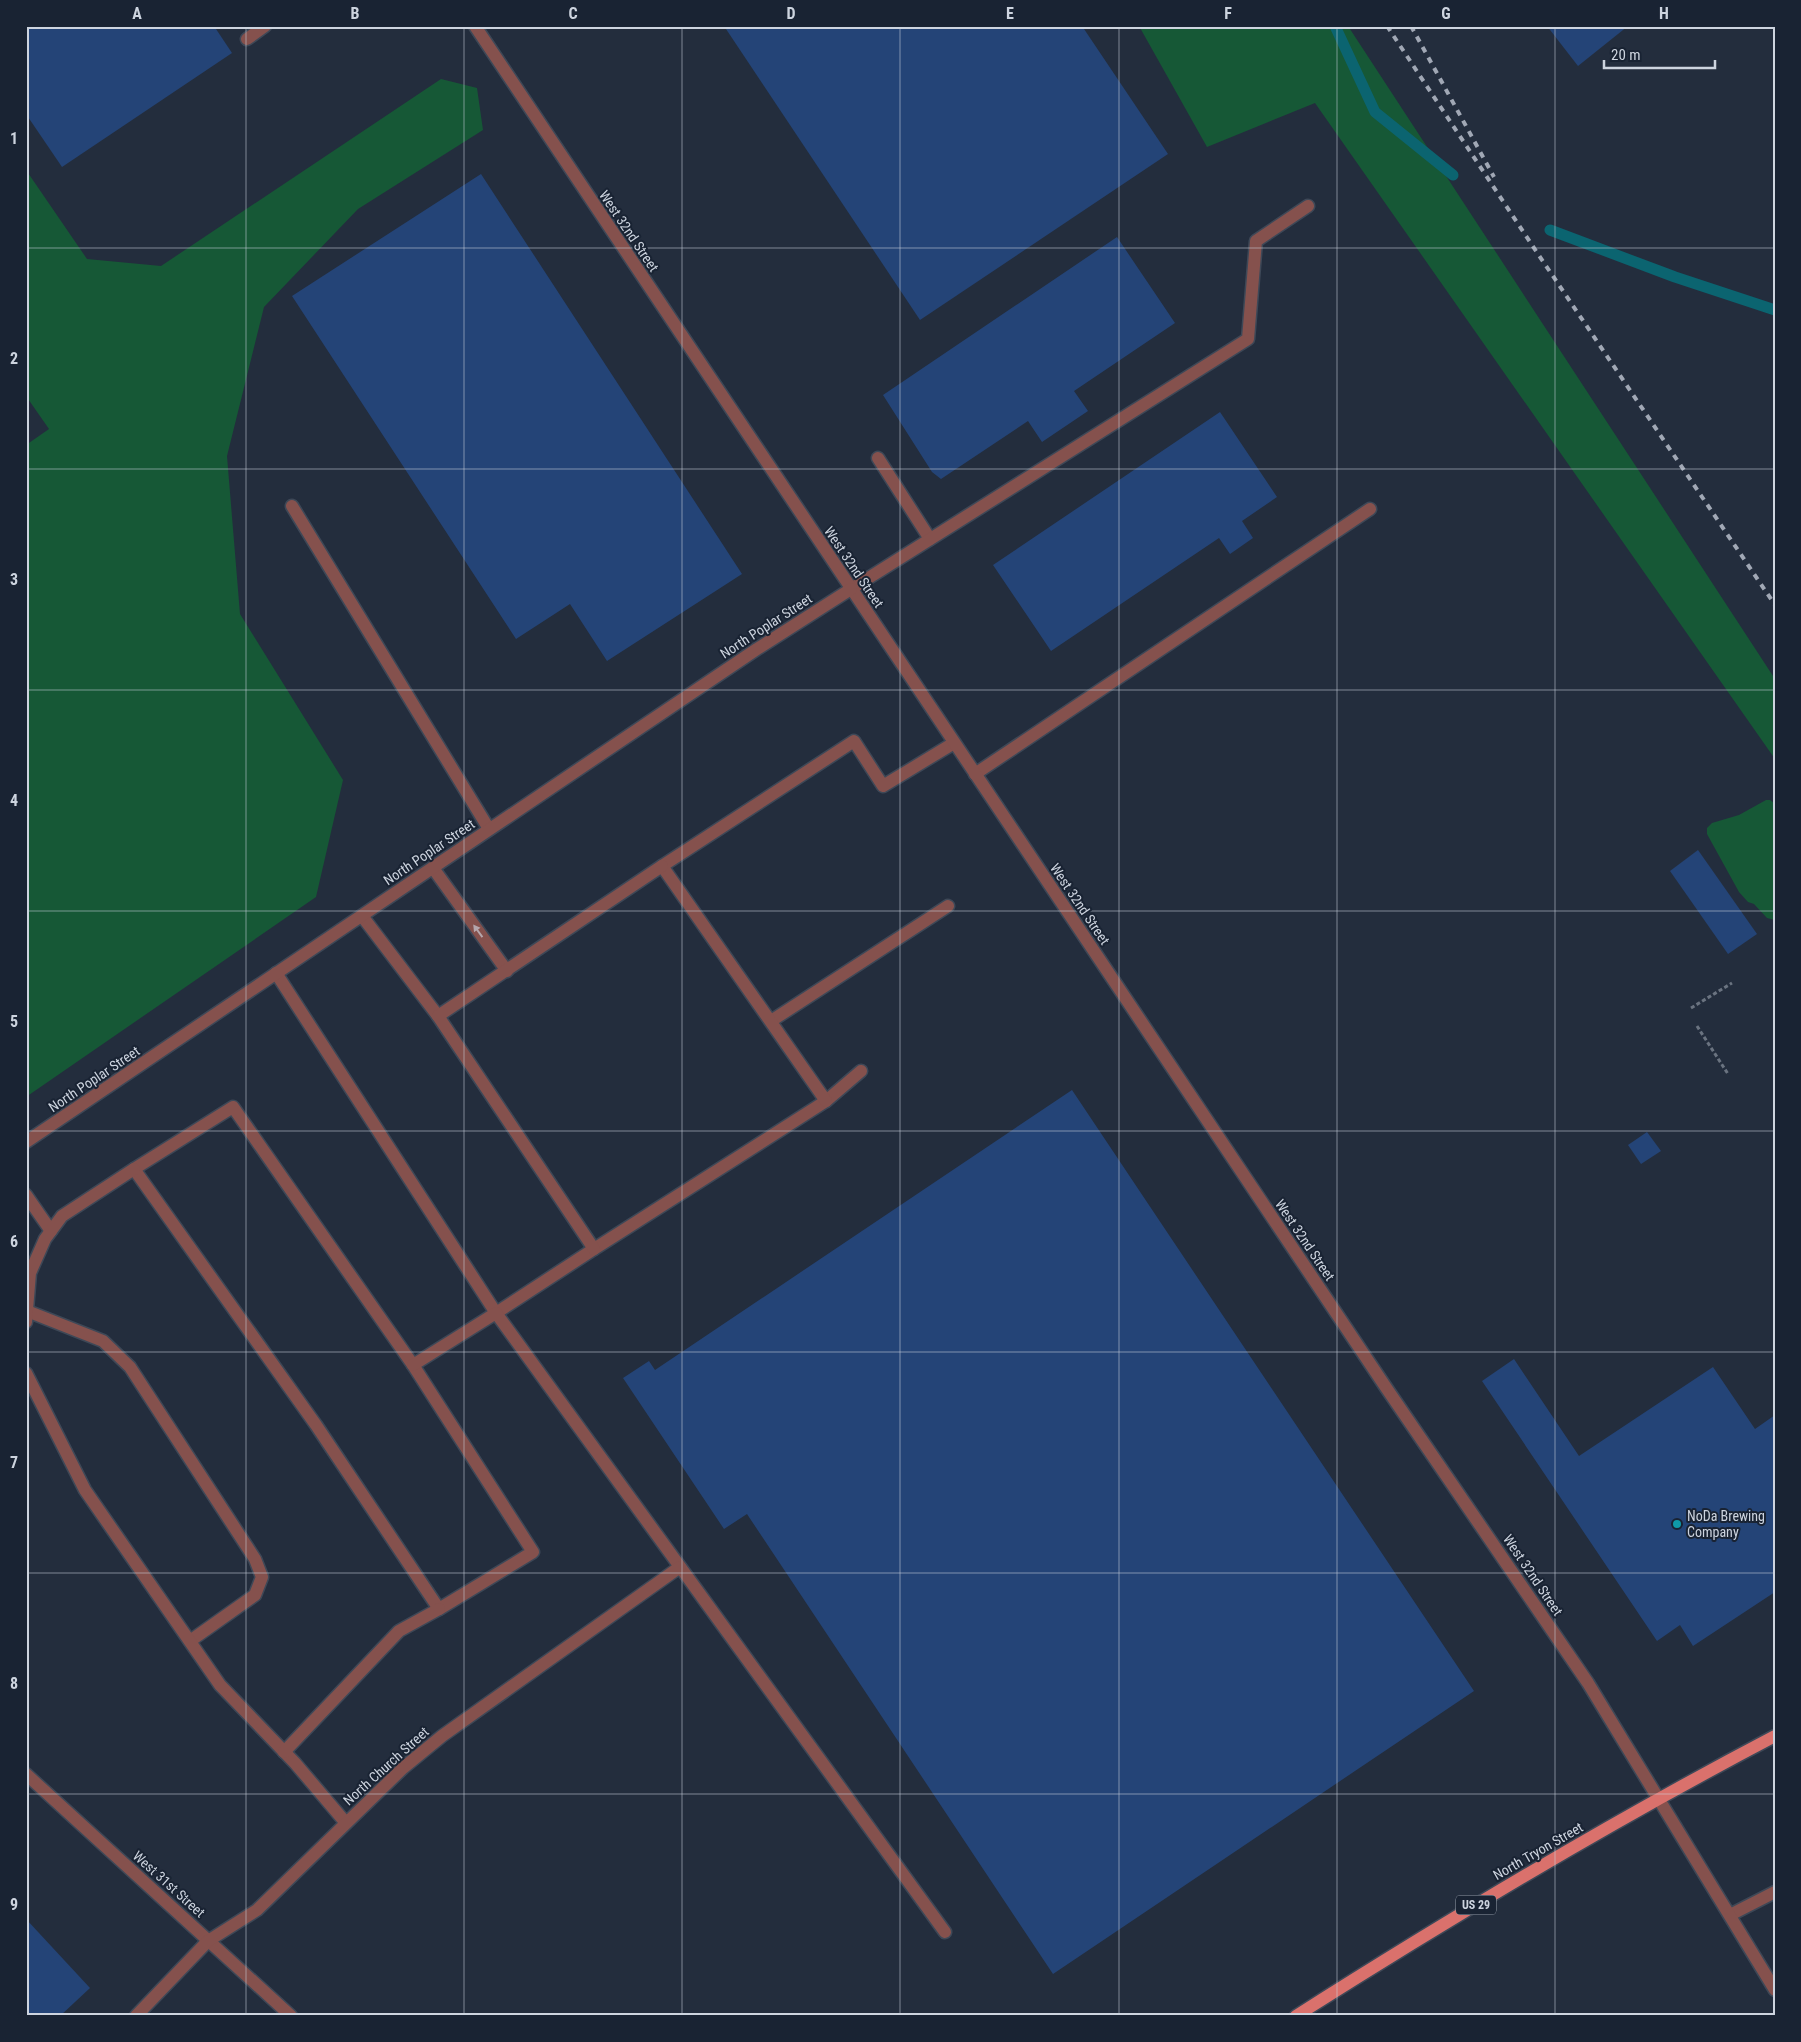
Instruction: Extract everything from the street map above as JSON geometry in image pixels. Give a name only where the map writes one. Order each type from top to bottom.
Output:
[{"type":"main road","name":"North Tryon Street","points":[[1296,2016],[1432,1930],[1659,1798],[1775,1736]]},
{"type":"street","points":[[247,38],[265,26]]},
{"type":"street","name":"West 32nd Street","points":[[475,26],[1387,1389],[1588,1683],[1775,1990]]},
{"type":"street","name":"North Poplar Street","points":[[26,1142],[749,654],[1248,339],[1256,241],[1308,206]]},
{"type":"street","points":[[878,458],[930,539]]},
{"type":"street","points":[[292,506],[489,830]]},
{"type":"street","points":[[975,774],[1370,509]]},
{"type":"street","points":[[438,1016],[662,866],[854,741],[883,786],[954,742]]},
{"type":"street","points":[[662,866],[826,1101]]},
{"type":"street","points":[[433,868],[506,971]]},
{"type":"street","points":[[770,1021],[948,906]]},
{"type":"street","points":[[362,916],[438,1016],[594,1249]]},
{"type":"street","points":[[276,973],[496,1313],[946,1932]]},
{"type":"street","points":[[413,1365],[826,1101],[861,1071]]},
{"type":"street","points":[[190,1641],[255,1595],[262,1577],[255,1559],[130,1367],[103,1341],[27,1317],[30,1273],[45,1239],[62,1216],[134,1168],[234,1107],[413,1365],[533,1552],[399,1631],[284,1752]]},
{"type":"street","points":[[134,1168],[316,1425],[439,1609]]},
{"type":"street","points":[[26,1195],[51,1231]]},
{"type":"street","points":[[26,1373],[85,1490],[220,1684],[284,1752],[346,1823]]},
{"type":"street","name":"North Church Street","points":[[136,2016],[208,1941],[257,1910],[403,1768],[442,1736],[680,1567]]},
{"type":"street","name":"West 31st Street","points":[[26,1774],[291,2016]]},
{"type":"street","points":[[1730,1915],[1775,1892]]},
{"type":"path","points":[[1691,1008],[1732,983]]},
{"type":"path","points":[[1698,1026],[1728,1074]]},
{"type":"green space","points":[[1139,26],[1348,26],[1775,679],[1775,759],[1315,103],[1207,147]]},
{"type":"green space","points":[[441,79],[477,88],[483,130],[358,209],[264,307],[227,456],[240,614],[343,780],[316,897],[26,1097],[26,445],[49,429],[26,396],[26,170],[87,259],[161,266]]},
{"type":"green space","points":[[1766,800],[1770,800],[1775,804],[1775,920],[1767,918],[1739,892],[1707,834],[1707,828],[1712,823],[1739,815]]},
{"type":"building","points":[[26,26],[214,26],[232,53],[62,167],[26,114]]},
{"type":"building","points":[[724,26],[1082,26],[1168,154],[920,320]]},
{"type":"building","points":[[1547,26],[1628,26],[1578,66]]},
{"type":"building","points":[[481,174],[742,574],[607,661],[570,604],[516,639],[292,296]]},
{"type":"building","points":[[1117,237],[1175,323],[1074,391],[1088,411],[1042,442],[1028,421],[941,479],[932,472],[883,395]]},
{"type":"building","points":[[1220,412],[1277,497],[1242,521],[1253,538],[1230,554],[1219,538],[1051,651],[993,565]]},
{"type":"building","points":[[1698,850],[1757,934],[1728,954],[1670,871]]},
{"type":"building","points":[[1072,1090],[1474,1691],[1053,1974],[747,1514],[724,1529],[623,1378],[649,1361],[655,1370]]},
{"type":"building","points":[[1647,1132],[1661,1151],[1641,1164],[1628,1145]]},
{"type":"building","name":"NoDa Brewing Company","points":[[1514,1359],[1579,1456],[1713,1367],[1755,1429],[1775,1415],[1775,1592],[1693,1646],[1680,1625],[1657,1641],[1482,1381]]},
{"type":"building","points":[[26,1919],[90,1988],[60,2016],[26,2016]]},
{"type":"waterway","points":[[1335,26],[1375,112],[1453,175]]},
{"type":"waterway","points":[[1550,230],[1675,277],[1775,310]]},
{"type":"railway","points":[[1387,26],[1775,605]]},
{"type":"railway","points":[[1411,26],[1494,177]]},
{"type":"place","name":"NoDa Brewing Company","points":[[1677,1524]]}]
